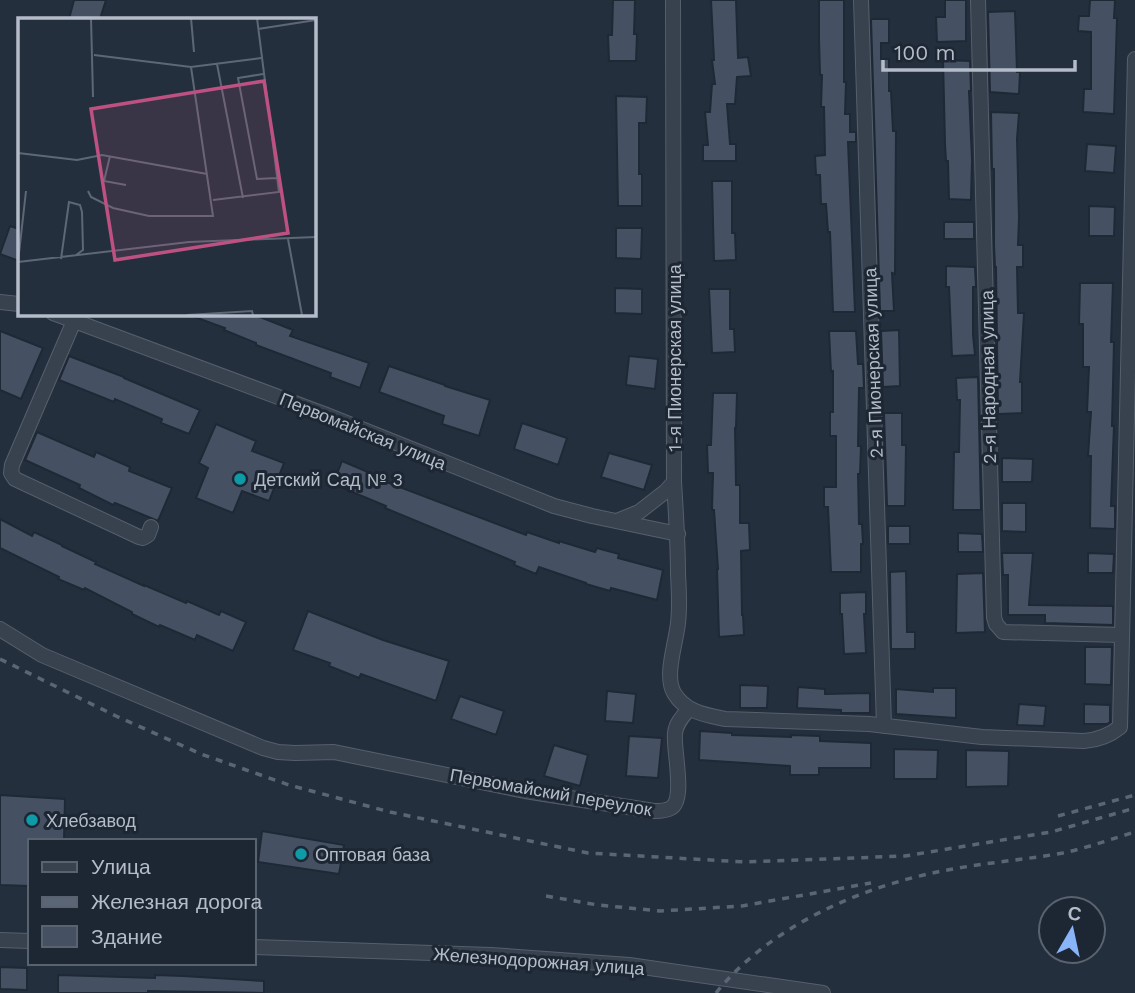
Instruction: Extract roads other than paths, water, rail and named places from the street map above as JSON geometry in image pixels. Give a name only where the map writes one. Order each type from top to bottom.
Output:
[{"type":"street","name":"1-я Пионерская улица","points":[[673,0],[674,482],[679,609],[670,680],[674,693],[689,709]]},
{"type":"street","name":"2-я Пионерская улица","points":[[861,0],[884,726]]},
{"type":"street","name":"2-я Народная улица","points":[[978,0],[994,617],[1003,632],[1121,635]]},
{"type":"street","points":[[689,709],[726,719],[869,724],[982,737],[1084,741],[1096,740],[1120,727],[1135,59]]},
{"type":"street","points":[[0,302],[18,304]]},
{"type":"street","name":"Первомайская улица","points":[[58,315],[324,414],[554,506],[678,534]]},
{"type":"street","points":[[74,321],[10,474],[15,479],[139,537],[148,536],[151,527]]},
{"type":"street","points":[[617,521],[639,512],[674,482]]},
{"type":"street","name":"Первомайский переулок","points":[[0,629],[42,655],[263,748],[295,753],[334,752],[525,791],[654,811],[663,811],[676,803],[678,775],[675,733],[680,720],[689,709]]},
{"type":"street","points":[[0,940],[28,941]]},
{"type":"street","name":"Железнодорожная улица","points":[[256,947],[491,955],[629,965],[823,993]]},
{"type":"railway","points":[[0,659],[201,754],[289,785],[390,812],[588,853],[745,862],[905,856],[1051,832],[1135,808]]},
{"type":"railway","points":[[1058,816],[1135,795]]},
{"type":"railway","points":[[716,993],[762,948],[818,913],[848,899],[911,878],[957,868],[1063,853],[1135,832]]},
{"type":"railway","points":[[546,896],[598,905],[660,911],[742,906],[871,883]]},
{"type":"place","name":"Детский Сад № 3","points":[[240,479]]},
{"type":"place","name":"Хлебзавод","points":[[32,820]]},
{"type":"place","name":"Оптовая база","points":[[301,854]]}]
